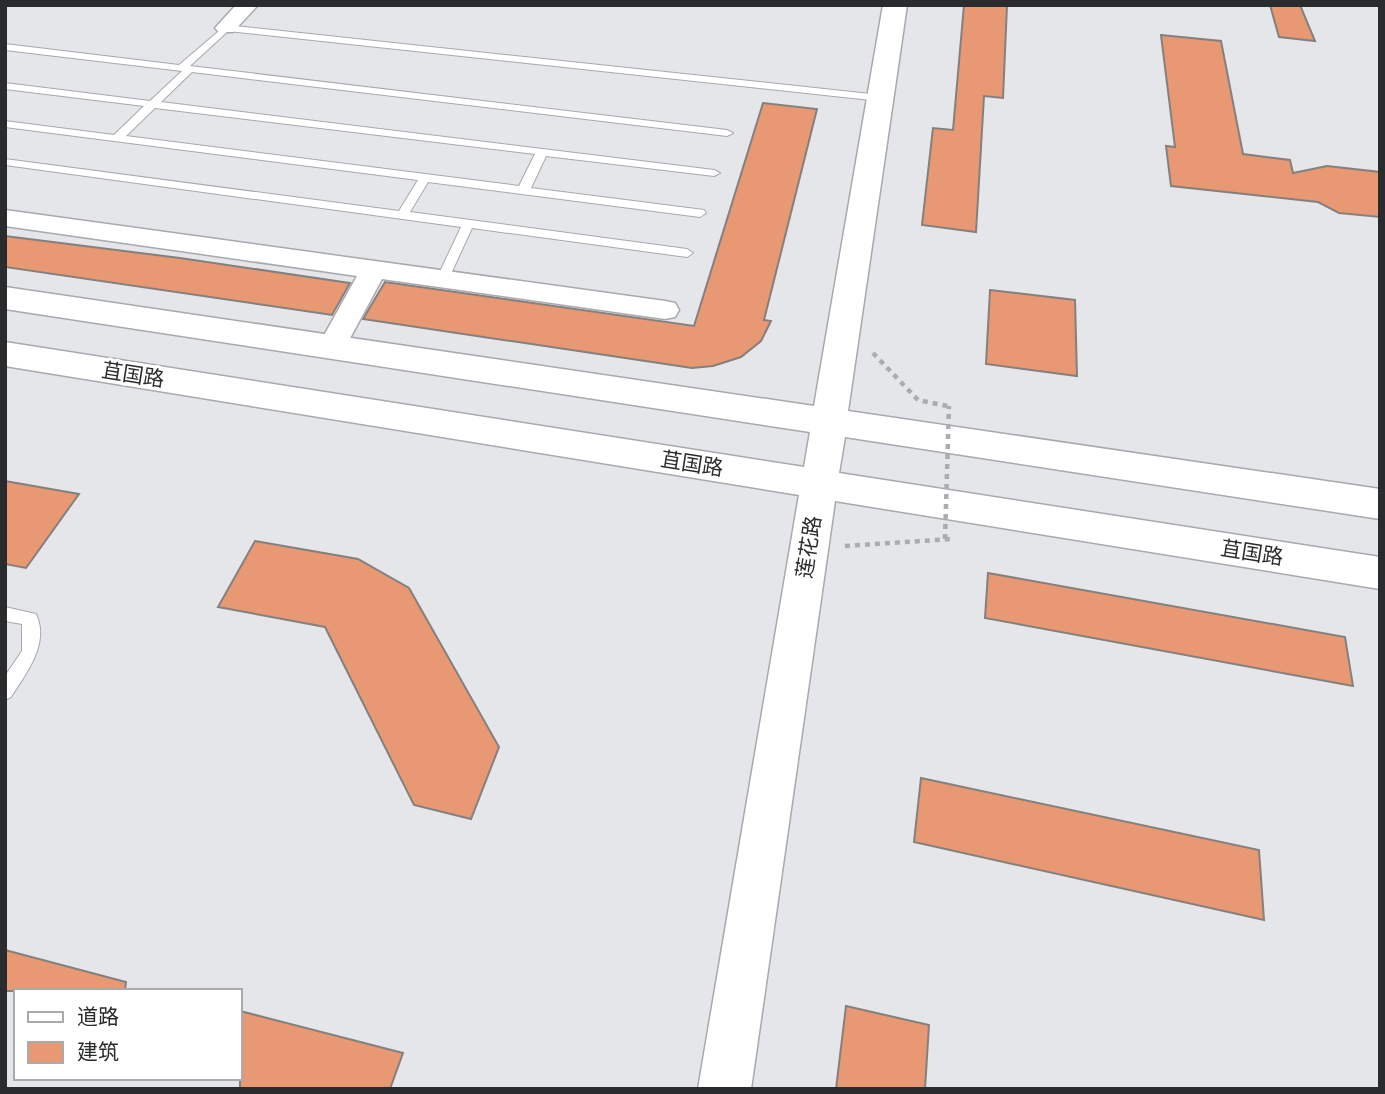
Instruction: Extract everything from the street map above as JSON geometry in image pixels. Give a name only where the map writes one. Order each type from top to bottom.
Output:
[{"type":"main road","name":"莲花路","points":[[724,1089],[895,5]]},
{"type":"main road","points":[[5,298],[1380,504]]},
{"type":"main road","name":"苴国路","points":[[5,354],[1380,573]]},
{"type":"street","points":[[226,29],[248,5]]},
{"type":"street","points":[[5,218],[665,310]]},
{"type":"street","points":[[331,348],[374,269]]},
{"type":"lane","points":[[117,138],[226,29],[880,98]]},
{"type":"lane","points":[[5,47],[727,132]]},
{"type":"lane","points":[[5,86],[714,173]]},
{"type":"lane","points":[[5,124],[700,213]]},
{"type":"lane","points":[[523,191],[542,152]]},
{"type":"lane","points":[[5,162],[687,253]]},
{"type":"lane","points":[[402,215],[425,178]]},
{"type":"lane","points":[[443,278],[468,224]]},
{"type":"lane","points":[[5,614],[30,619],[30,652],[5,692]]},
{"type":"path","points":[[809,548],[945,539],[950,405],[918,400],[844,323]]},
{"type":"building","points":[[964,5],[1007,5],[1003,98],[984,96],[976,232],[922,225],[933,128],[953,130]]},
{"type":"building","points":[[1270,5],[1300,5],[1315,41],[1279,37]]},
{"type":"building","points":[[1161,35],[1221,41],[1243,154],[1290,160],[1293,173],[1327,166],[1380,172],[1380,217],[1339,213],[1318,202],[1171,186],[1166,146],[1175,147]]},
{"type":"building","points":[[763,103],[817,109],[764,320],[771,321],[761,341],[741,357],[713,366],[692,368],[363,319],[385,282],[694,326]]},
{"type":"building","points":[[5,236],[350,283],[332,315],[5,267]]},
{"type":"building","points":[[990,290],[1075,300],[1077,376],[986,364]]},
{"type":"building","points":[[5,481],[79,494],[26,568],[5,564]]},
{"type":"building","points":[[255,541],[358,559],[409,588],[499,747],[471,819],[414,805],[325,627],[218,607]]},
{"type":"building","points":[[988,573],[1345,637],[1353,686],[985,618]]},
{"type":"building","points":[[921,778],[1259,850],[1264,920],[914,842]]},
{"type":"building","points":[[5,950],[126,982],[125,989],[5,991]]},
{"type":"building","points":[[846,1006],[929,1025],[925,1089],[836,1089]]},
{"type":"building","points":[[242,1012],[403,1053],[390,1089],[240,1089]]}]
